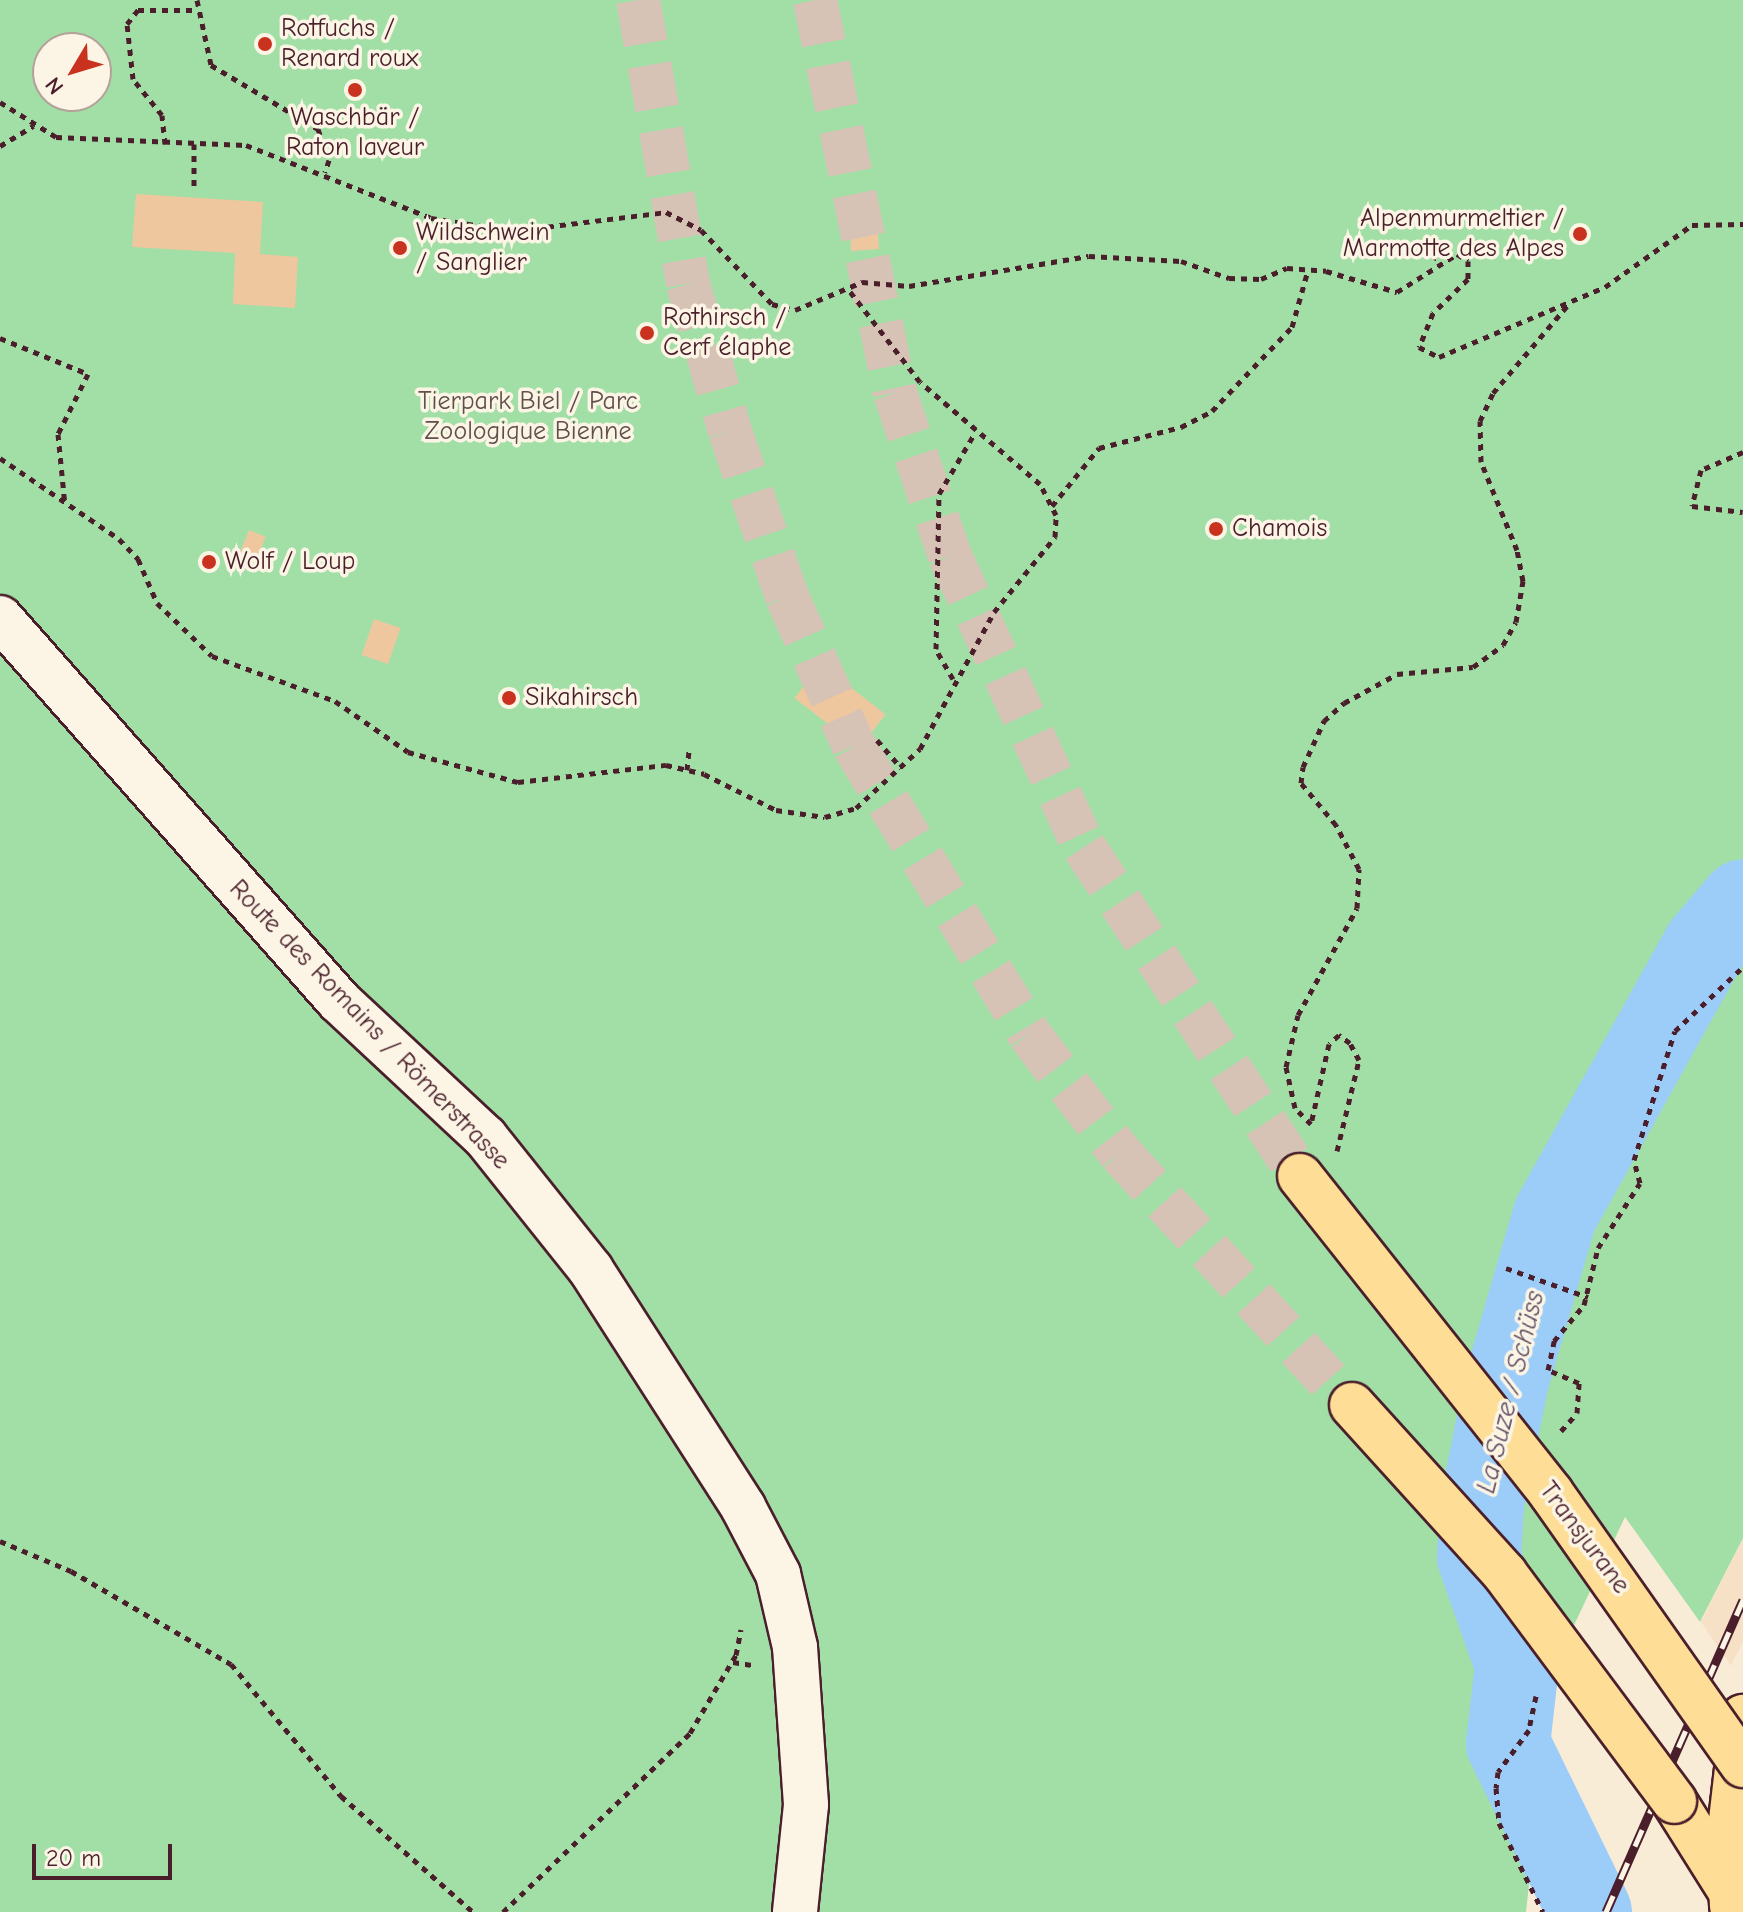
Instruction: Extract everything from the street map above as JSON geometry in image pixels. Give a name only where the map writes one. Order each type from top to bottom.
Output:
[{"type":"main road","name":"Transjurane","points":[[1298,1172],[1560,1505],[1743,1765]]},
{"type":"main road","points":[[1347,1400],[1579,1667],[1743,1911]]},
{"type":"main road","points":[[1733,1912],[1729,1838],[1743,1717]]},
{"type":"lane","name":"Route des Romains / Römerstrasse","points":[[0,618],[339,1001],[485,1137],[591,1270],[743,1507],[778,1574],[795,1647],[806,1805],[795,1912]]},
{"type":"path","points":[[197,0],[211,65],[318,129],[329,160],[325,172]]},
{"type":"path","points":[[165,144],[162,115],[133,79],[127,24],[138,10],[197,10]]},
{"type":"path","points":[[0,102],[33,126],[99,144],[246,145],[325,172],[431,218],[512,231],[666,212],[701,230],[772,304],[818,306],[849,290],[1089,256],[1181,261],[1229,278],[1308,270],[1397,292],[1418,285],[1441,262],[1457,254],[1468,261],[1468,279],[1425,327],[1419,347],[1429,356],[1569,304],[1692,225],[1743,224]]},
{"type":"path","points":[[0,146],[33,126]]},
{"type":"path","points":[[194,144],[194,190]]},
{"type":"path","points":[[1423,247],[1441,262]]},
{"type":"path","points":[[1052,506],[1099,448],[1181,427],[1212,411],[1292,327],[1308,270]]},
{"type":"path","points":[[0,458],[119,539],[138,559],[157,603],[212,656],[335,701],[438,765],[518,782],[666,765],[687,770],[776,810],[825,817],[856,808],[920,749],[953,679],[994,612],[1055,537],[1052,506],[1026,469],[975,433],[920,382],[849,290]]},
{"type":"path","points":[[1336,1152],[1359,1060],[1350,1043],[1339,1035],[1329,1044],[1311,1124],[1295,1108],[1286,1067],[1298,1015],[1357,908],[1359,869],[1301,783],[1303,767],[1324,721],[1344,703],[1397,674],[1473,667],[1503,645],[1516,622],[1523,581],[1517,550],[1481,462],[1480,421],[1493,393],[1569,304]]},
{"type":"path","points":[[0,338],[88,374],[58,434],[65,505]]},
{"type":"path","points":[[953,679],[936,649],[939,494],[975,433]]},
{"type":"path","points":[[1743,452],[1701,470],[1692,506],[1743,512]]},
{"type":"path","points":[[877,740],[901,768]]},
{"type":"path","points":[[687,770],[689,751]]},
{"type":"path","points":[[1555,1437],[1577,1413],[1579,1383],[1548,1370],[1554,1341],[1588,1297],[1598,1248],[1640,1183],[1634,1160],[1675,1031],[1743,967]]},
{"type":"path","points":[[1506,1268],[1588,1297]]},
{"type":"path","points":[[0,1541],[71,1571],[231,1664],[341,1796],[473,1912]]},
{"type":"path","points":[[503,1912],[690,1733],[736,1655],[744,1616]]},
{"type":"path","points":[[1536,1686],[1529,1730],[1498,1772],[1496,1788],[1499,1823],[1543,1912]]},
{"type":"shaded area","points":[[1743,1538],[1743,1642],[1731,1666],[1701,1622]]},
{"type":"green space","name":"Tierpark Biel / Parc Zoologique Bienne","points":[[0,0],[1743,0],[1743,1538],[1700,1622],[1625,1517],[1552,1672],[1526,1912],[0,1912]]},
{"type":"building","points":[[136,194],[263,202],[260,254],[298,257],[295,308],[233,304],[235,253],[132,247]]},
{"type":"building","points":[[877,219],[879,249],[851,251],[849,221]]},
{"type":"building","points":[[249,530],[266,537],[254,565],[238,558]]},
{"type":"building","points":[[374,619],[400,628],[388,664],[362,655]]},
{"type":"building","points":[[821,664],[886,714],[859,748],[795,698]]},
{"type":"waterway","name":"La Suze / Schüss","points":[[1590,1912],[1508,1744],[1517,1665],[1479,1557],[1482,1504],[1507,1380],[1555,1215],[1704,947],[1743,901]]},
{"type":"tunnel","points":[[638,0],[688,284],[730,431],[787,597],[854,746],[1029,1034],[1120,1153],[1342,1395]]},
{"type":"tunnel","points":[[815,0],[895,393],[950,556],[1084,847],[1295,1168]]},
{"type":"railway","points":[[1606,1912],[1743,1600]]},
{"type":"place","name":"Rotfuchs / Renard roux","points":[[265,44]]},
{"type":"place","name":"Waschbär / Raton laveur","points":[[355,90]]},
{"type":"place","name":"Alpenmurmeltier / Marmotte des Alpes","points":[[1580,234]]},
{"type":"place","name":"Wildschwein / Sanglier","points":[[400,248]]},
{"type":"place","name":"Rothirsch / Cerf élaphe","points":[[647,333]]},
{"type":"place","name":"Chamois","points":[[1216,529]]},
{"type":"place","name":"Wolf / Loup","points":[[209,562]]},
{"type":"place","name":"Sikahirsch","points":[[509,698]]}]
